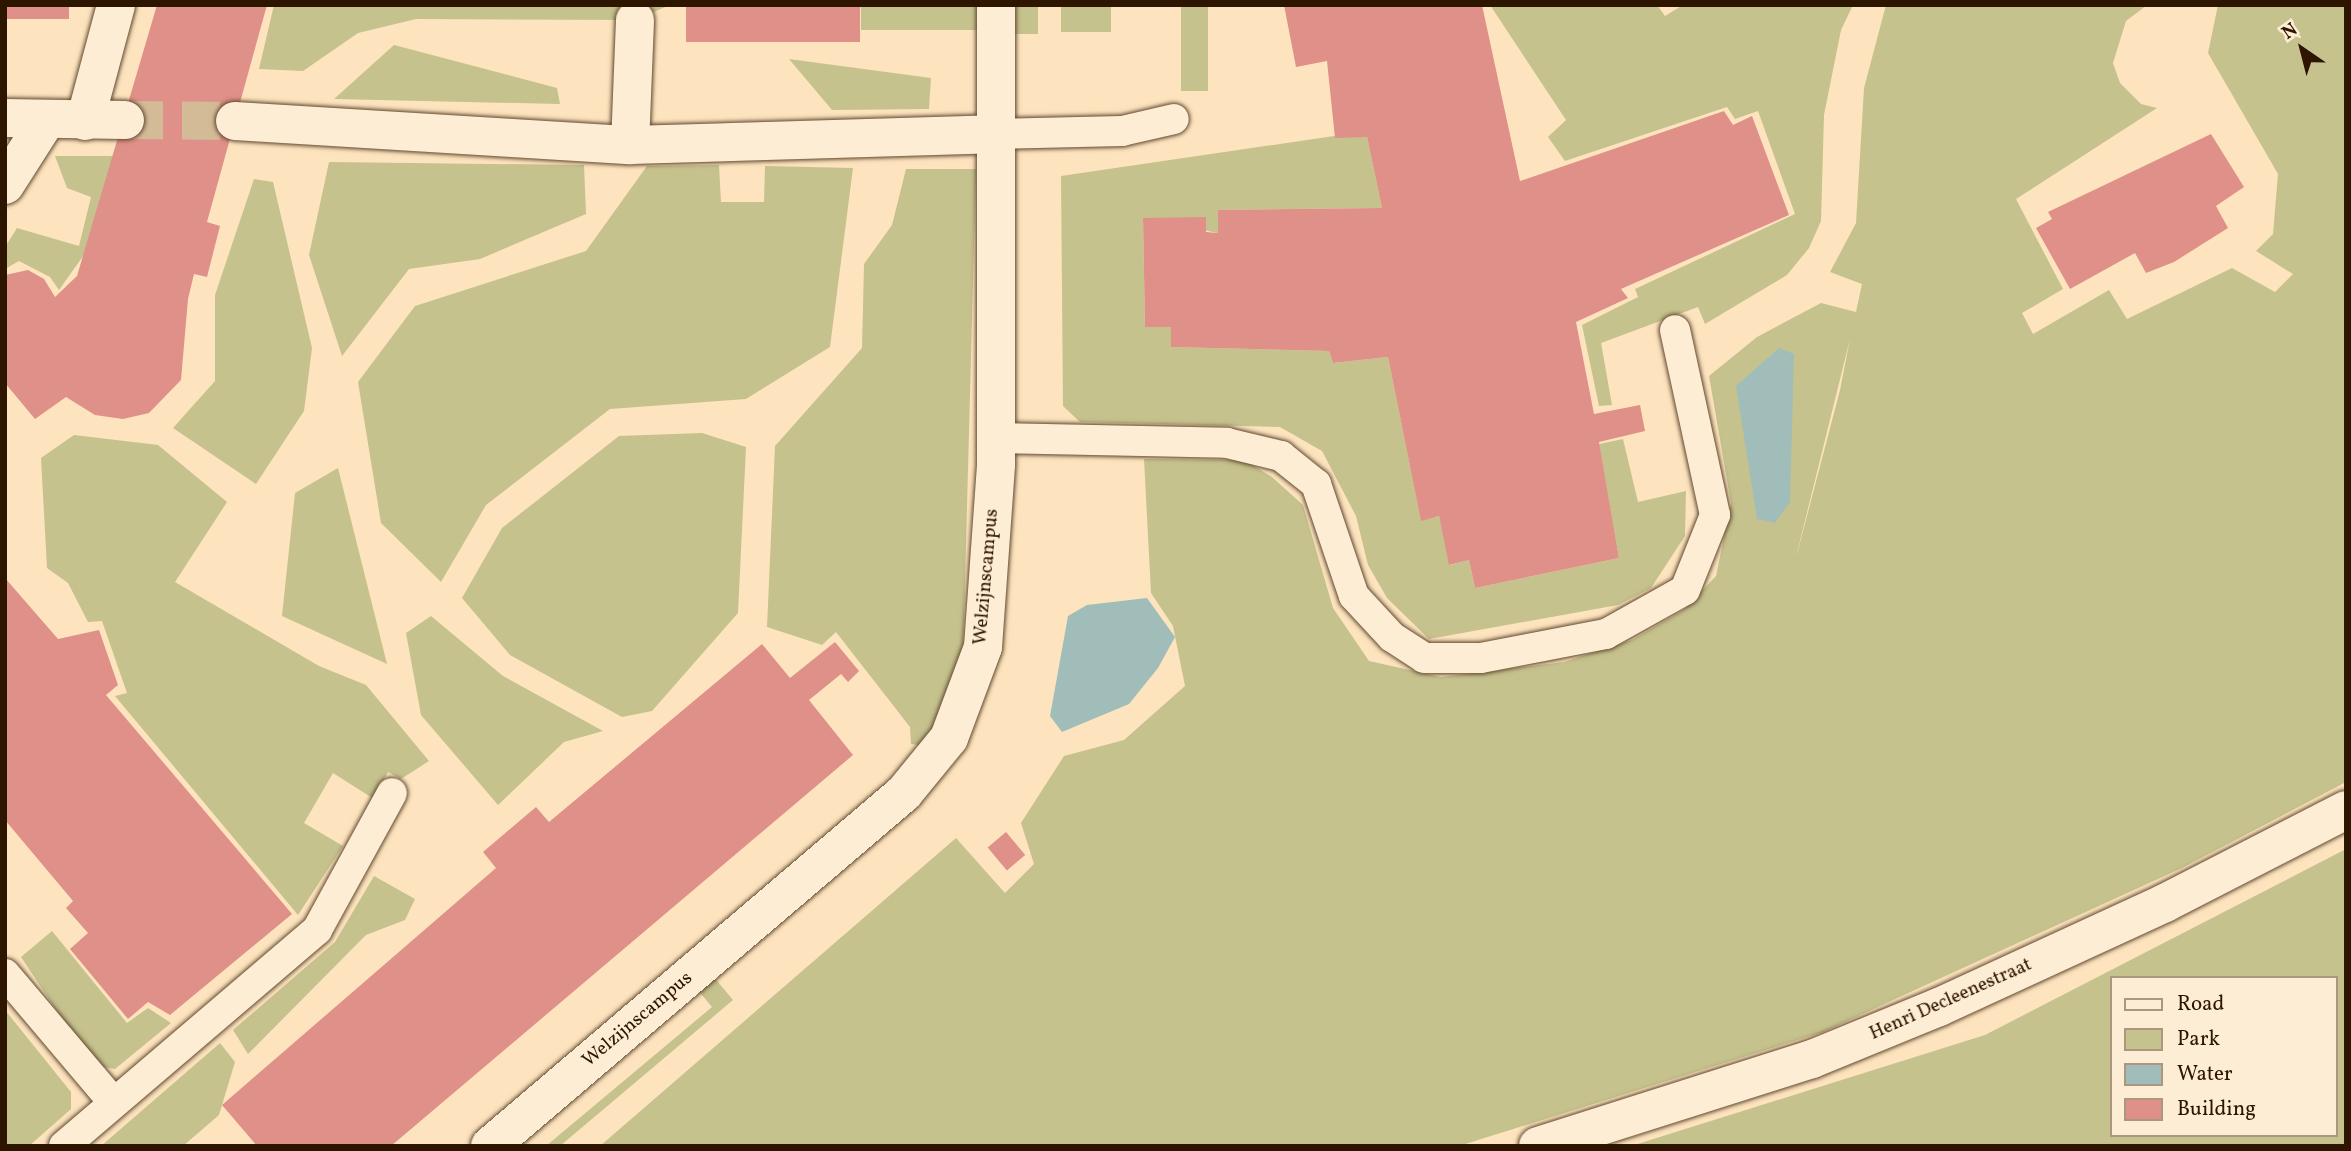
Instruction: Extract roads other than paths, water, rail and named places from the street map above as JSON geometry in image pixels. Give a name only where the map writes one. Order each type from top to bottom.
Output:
[{"type":"street","points":[[85,121],[116,5]]},
{"type":"street","name":"Welzijnscampus","points":[[489,1146],[904,793],[949,738],[983,647],[996,439],[993,134],[996,5]]},
{"type":"street","points":[[630,145],[635,13]]},
{"type":"street","points":[[5,118],[125,120]]},
{"type":"street","points":[[5,185],[47,119]]},
{"type":"street","points":[[235,121],[630,145],[993,134]]},
{"type":"street","name":"Henri Decleenestraat","points":[[1538,1146],[1812,1059],[1939,1007],[2165,903],[2346,810]]},
{"type":"lane","points":[[993,134],[1122,131],[1174,119]]},
{"type":"lane","points":[[996,439],[1227,443],[1281,456],[1315,484],[1354,596],[1392,637],[1424,658],[1481,658],[1606,634],[1685,590],[1715,515],[1675,330]]},
{"type":"lane","points":[[64,1146],[113,1101],[317,930],[392,793]]},
{"type":"lane","points":[[5,974],[113,1101]]},
{"type":"water","points":[[1779,348],[1794,354],[1790,502],[1775,523],[1757,519],[1736,386]]},
{"type":"water","points":[[1147,598],[1175,637],[1158,668],[1129,704],[1062,732],[1050,716],[1068,616],[1087,605]]},
{"type":"tunnel","points":[[125,120],[235,121]]}]
